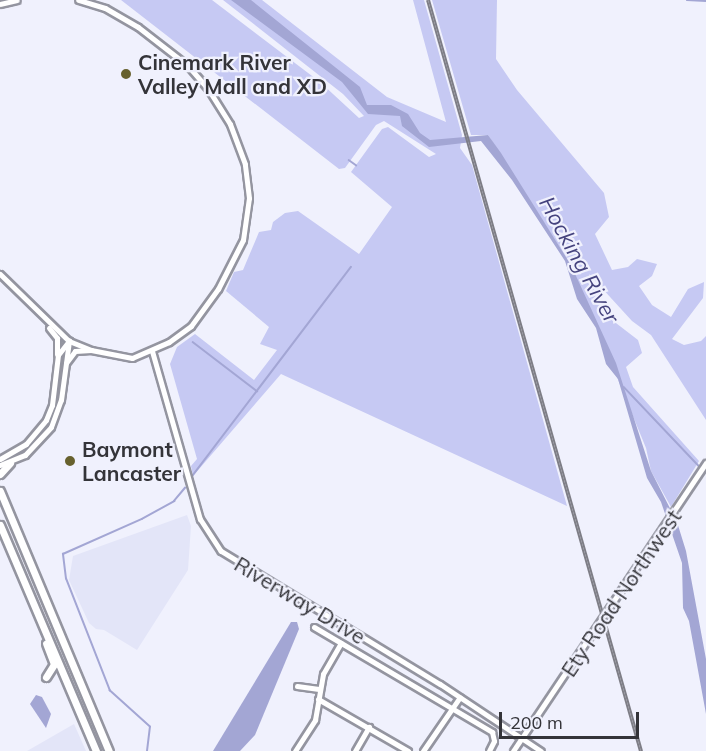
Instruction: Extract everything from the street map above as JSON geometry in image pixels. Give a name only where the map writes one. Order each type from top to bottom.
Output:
[{"type":"main road","points":[[0,474],[4,459]]},
{"type":"main road","points":[[0,483],[0,491],[103,739]]},
{"type":"main road","points":[[0,525],[96,751]]},
{"type":"main road","points":[[30,595],[54,661],[46,677]]},
{"type":"main road","points":[[62,668],[70,672],[109,751]]},
{"type":"street","points":[[0,4],[16,0]]},
{"type":"street","points":[[0,274],[69,341],[91,350],[128,358],[152,351],[181,334],[200,316],[237,254],[249,205],[245,164],[230,124],[191,69],[124,18],[78,0]]},
{"type":"street","points":[[0,465],[4,459],[26,444],[46,420],[52,405],[57,338],[48,323]]},
{"type":"street","points":[[57,360],[69,341]]},
{"type":"street","points":[[4,459],[32,449],[51,427],[61,400],[69,341]]},
{"type":"street","points":[[64,369],[72,353],[91,350]]},
{"type":"street","name":"Riverway Drive","points":[[152,351],[200,519],[221,551],[460,697],[541,751]]},
{"type":"street","name":"Ety Road Northwest","points":[[513,751],[706,464]]},
{"type":"street","points":[[314,627],[495,737],[489,751]]},
{"type":"street","points":[[295,751],[312,727],[319,689],[341,643]]},
{"type":"street","points":[[297,686],[319,689]]},
{"type":"street","points":[[423,751],[460,697]]},
{"type":"street","points":[[318,699],[408,751]]},
{"type":"street","points":[[355,751],[369,727]]},
{"type":"shaded area","points":[[121,0],[212,0],[320,82],[359,118],[364,116],[343,94],[223,0],[262,0],[387,97],[446,122],[413,0],[424,0],[462,135],[460,148],[472,165],[567,506],[281,374],[193,476],[191,466],[197,459],[170,364],[177,347],[195,334],[254,380],[277,350],[260,344],[269,327],[226,291],[234,272],[243,270],[259,232],[271,230],[273,222],[285,213],[298,211],[359,254],[392,207],[351,172],[382,129],[388,127],[429,157],[436,154],[384,121],[376,125],[345,168],[339,169]]},
{"type":"shaded area","points":[[231,0],[251,0],[360,87],[367,105],[391,105],[408,114],[420,133],[430,140],[488,135],[501,153],[571,265],[616,363],[651,471],[677,522],[686,551],[706,659],[706,714],[689,621],[683,608],[682,563],[661,502],[647,478],[618,379],[606,364],[596,328],[577,299],[565,261],[512,180],[481,141],[429,147],[402,126],[400,116],[368,114],[342,82]]},
{"type":"shaded area","points":[[432,0],[497,0],[496,59],[517,90],[604,193],[609,217],[595,234],[612,270],[628,267],[637,259],[657,264],[652,276],[639,286],[652,305],[671,317],[688,289],[704,282],[703,298],[672,339],[684,345],[701,341],[706,336],[706,420],[651,335],[632,321],[589,274],[596,295],[612,320],[638,340],[642,353],[626,367],[633,387],[699,461],[671,507],[651,471],[646,448],[571,265],[488,135],[471,135]]},
{"type":"shaded area","points":[[187,515],[191,526],[188,570],[137,650],[104,630],[96,629],[89,623],[69,580],[73,556]]},
{"type":"shaded area","points":[[291,622],[297,622],[299,629],[255,735],[240,751],[213,751]]},
{"type":"shaded area","points":[[36,695],[42,697],[51,714],[46,728],[30,704]]},
{"type":"shaded area","points":[[74,724],[86,751],[27,751]]},
{"type":"waterway","points":[[687,0],[706,1]]},
{"type":"waterway","points":[[349,160],[356,165]]},
{"type":"waterway","points":[[190,479],[351,267]]},
{"type":"waterway","points":[[193,342],[257,391]]},
{"type":"waterway","points":[[624,387],[701,468]]},
{"type":"waterway","points":[[147,751],[150,727],[110,691],[66,579],[63,554],[142,519],[174,501],[185,488]]},
{"type":"railway","points":[[428,0],[641,751]]},
{"type":"place","name":"Cinemark River Valley Mall and XD","points":[[126,74]]},
{"type":"place","name":"Baymont Lancaster","points":[[70,461]]},
{"type":"water label","name":"Hocking River","points":[[579,260]]}]
